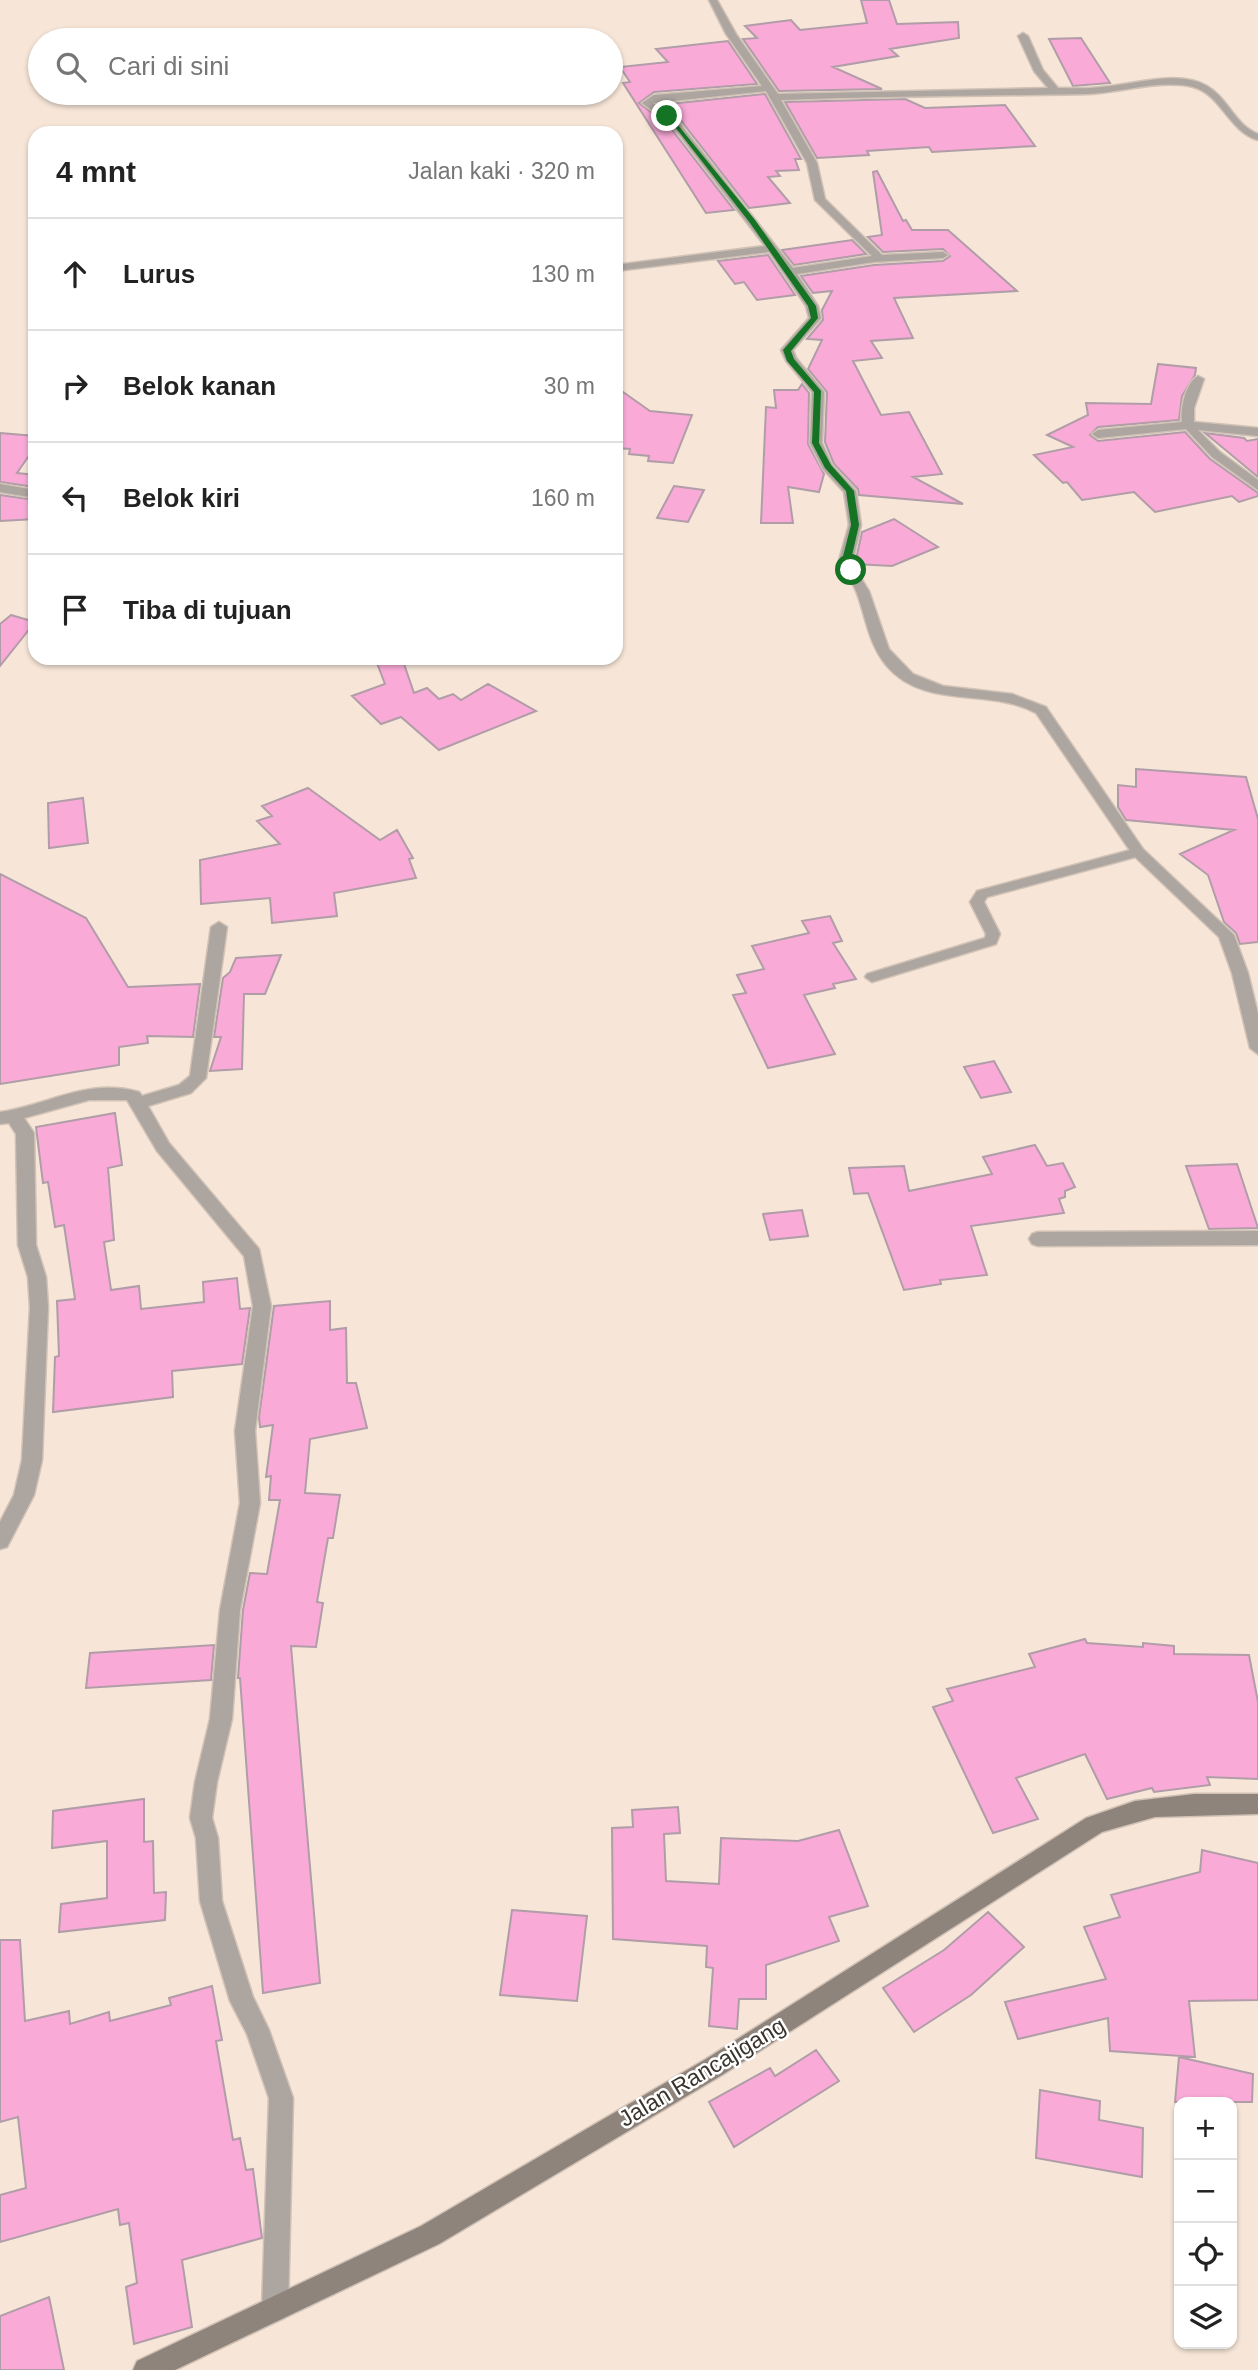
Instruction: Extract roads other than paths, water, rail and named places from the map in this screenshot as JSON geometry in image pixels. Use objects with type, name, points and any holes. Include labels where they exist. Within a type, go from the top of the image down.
[{"type":"main road","name":"Jalan Rancajigang","points":[[146,2370],[442,2228],[714,2067],[1094,1825],[1124,1812],[1155,1805],[1258,1804]]},
{"type":"street","points":[[713,0],[731,34],[773,92],[814,167],[816,193],[822,203],[866,240],[880,258]]},
{"type":"street","points":[[1023,36],[1039,71],[1054,90]]},
{"type":"street","points":[[1258,137],[1246,131],[1209,92],[1192,84],[1087,91],[773,92],[654,98],[647,103],[674,122],[772,248],[812,306],[815,318],[787,350],[790,359],[818,391],[816,443],[827,466],[850,491],[855,525],[845,564],[859,579],[872,633],[888,661],[926,688],[1032,704],[1055,730],[1138,852],[1226,935],[1240,973],[1258,1048]]},
{"type":"street","points":[[623,267],[772,248]]},
{"type":"street","points":[[790,272],[880,258],[943,255]]},
{"type":"street","points":[[1198,379],[1187,416],[1189,425],[1209,448],[1258,486]]},
{"type":"street","points":[[1098,434],[1189,425],[1258,432]]},
{"type":"street","points":[[0,488],[28,493]]},
{"type":"street","points":[[139,1103],[185,1089],[198,1078],[219,927]]},
{"type":"street","points":[[7,1117],[50,1103],[103,1093],[127,1094],[139,1103],[163,1147],[253,1254],[262,1306],[245,1431],[250,1503],[230,1610],[221,1719],[205,1782],[201,1818],[207,1838],[211,1901],[242,2001],[257,2030],[281,2098],[275,2309]]},
{"type":"street","points":[[0,1541],[24,1495],[32,1460],[39,1307],[37,1277],[27,1245],[25,1133],[7,1117]]},
{"type":"street","points":[[1038,1239],[1258,1238]]},
{"type":"lane","points":[[872,977],[991,941],[993,934],[977,902],[982,894],[1138,852]]}]
